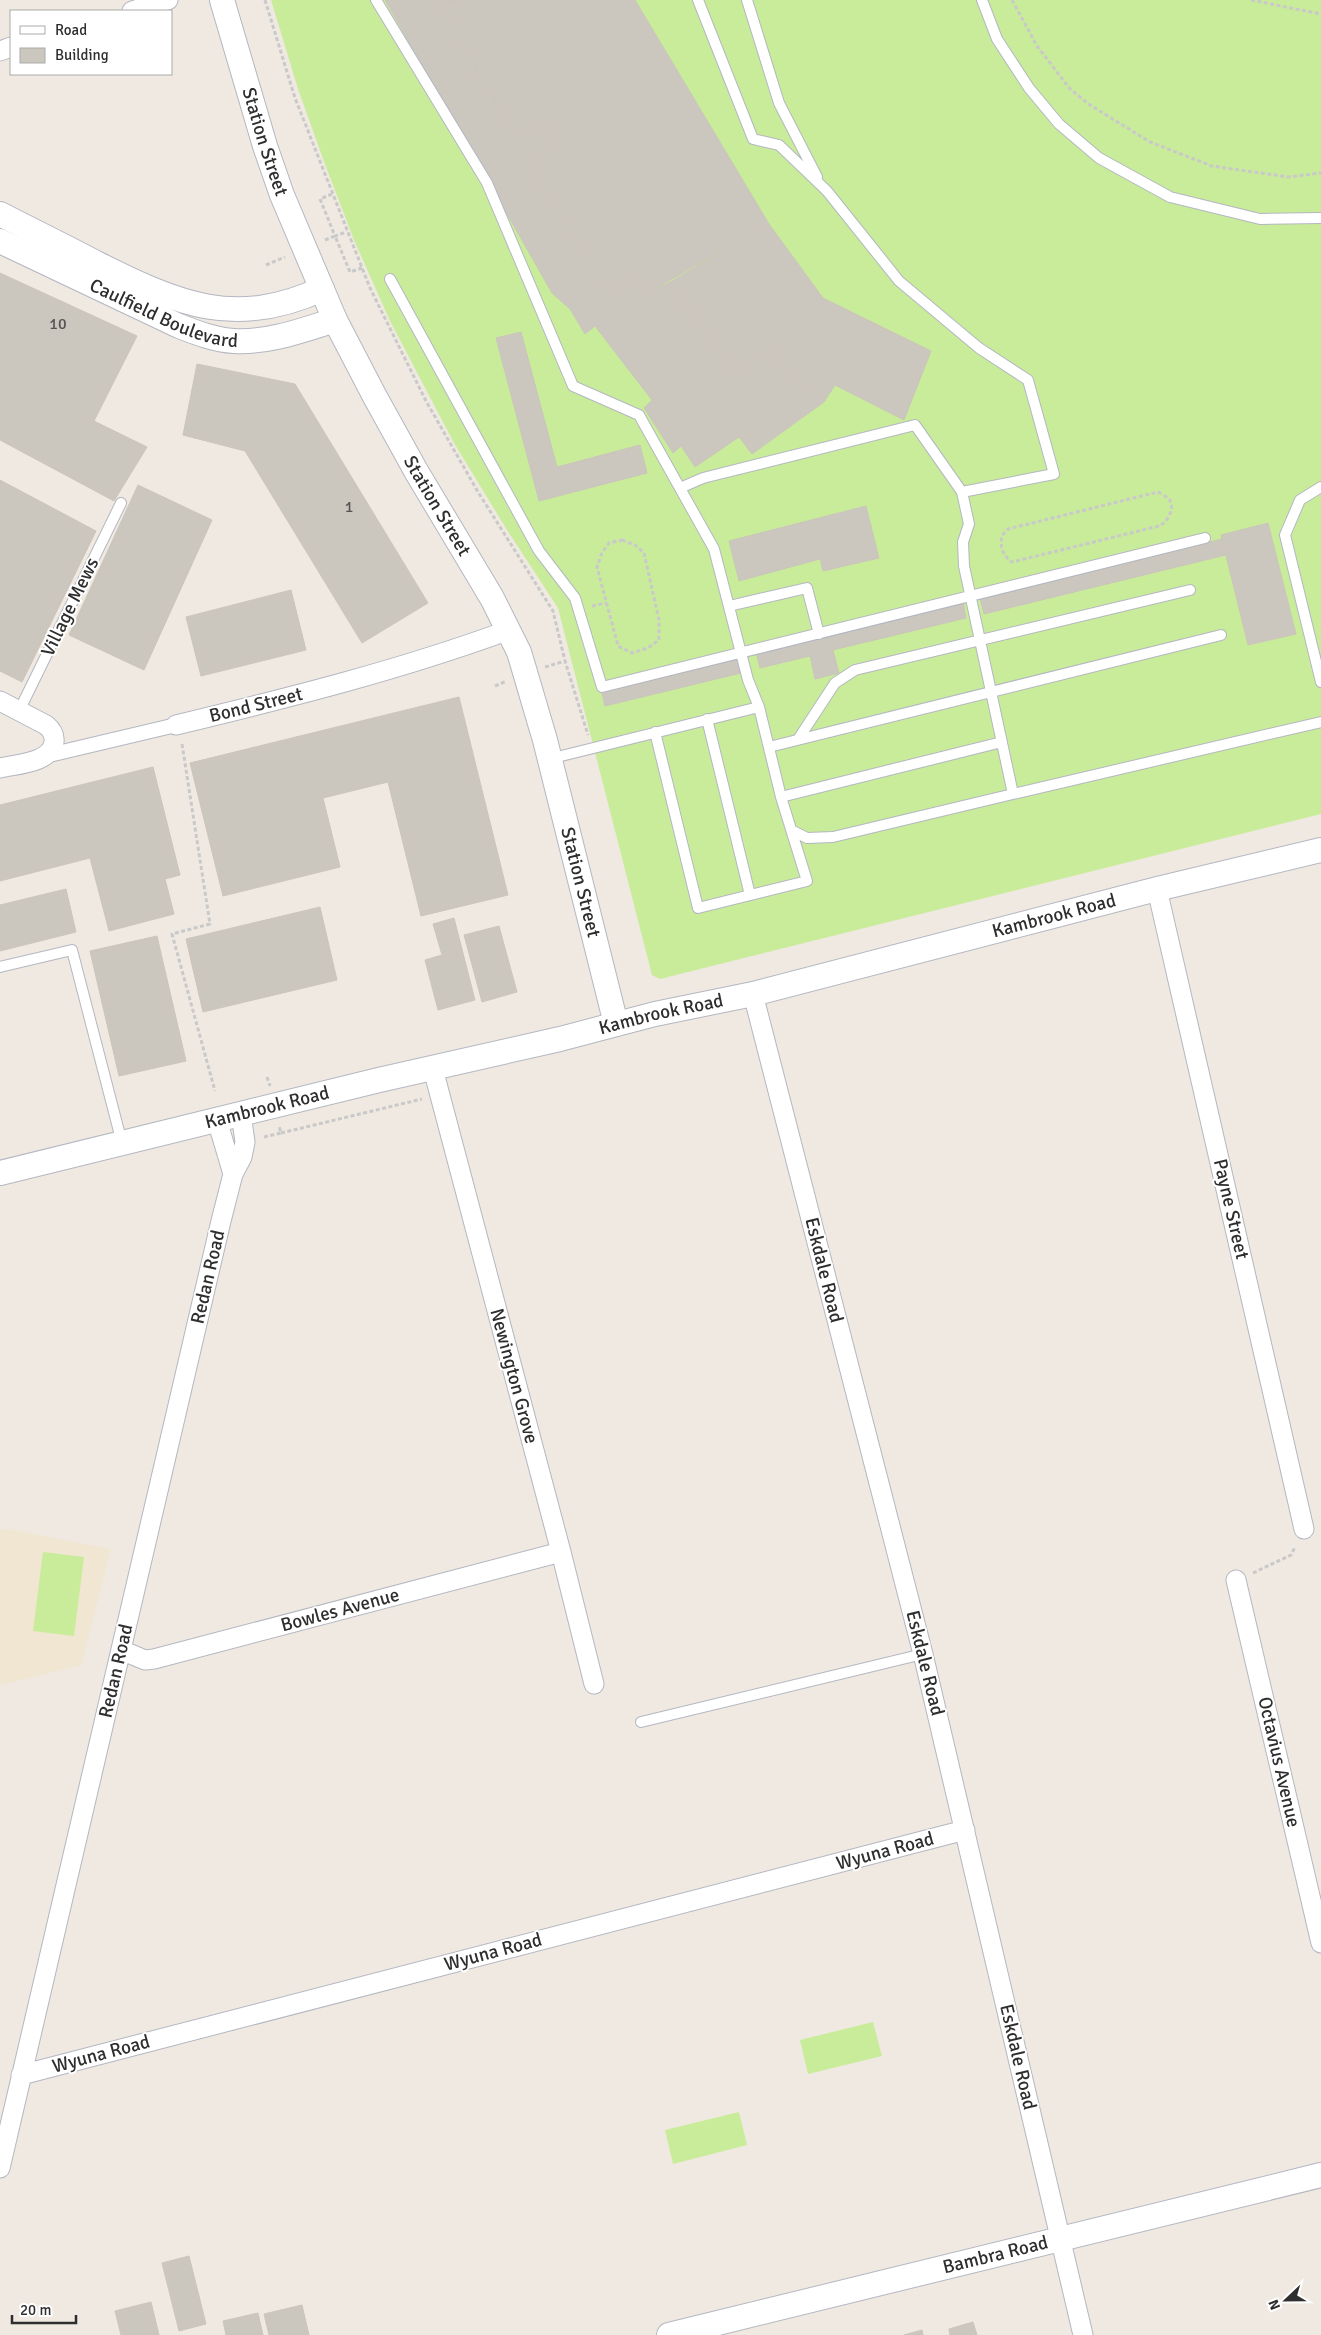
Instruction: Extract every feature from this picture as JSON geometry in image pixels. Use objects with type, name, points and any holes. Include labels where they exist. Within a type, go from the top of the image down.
[{"type":"street","points":[[135,10],[168,0]]},
{"type":"street","name":"Station Street","points":[[222,0],[265,146],[282,195],[335,320],[416,471],[509,630],[527,674],[616,1024]]},
{"type":"street","name":"Caulfield Boulevard","points":[[0,214],[162,294],[198,306],[223,309],[263,308],[304,296],[322,288]]},
{"type":"street","name":"Caulfield Boulevard","points":[[0,241],[179,326],[207,336],[246,341],[295,332],[335,320]]},
{"type":"street","name":"Bond Street","points":[[0,768],[354,680],[463,647],[509,630]]},
{"type":"street","points":[[0,701],[52,730],[55,738],[54,744],[45,756]]},
{"type":"street","name":"Kambrook Road","points":[[0,1173],[616,1024],[753,994],[1157,889],[1321,850]]},
{"type":"street","name":"Payne Street","points":[[1157,889],[1304,1529]]},
{"type":"street","name":"Eskdale Road","points":[[753,994],[923,1654],[1083,2335]]},
{"type":"street","name":"Newington Grove","points":[[432,1069],[561,1552],[594,1684]]},
{"type":"street","name":"Redan Road","points":[[0,2168],[233,1174],[242,1157],[245,1142],[241,1114]]},
{"type":"street","name":"Redan Road","points":[[217,1120],[233,1174]]},
{"type":"street","name":"Bowles Avenue","points":[[121,1650],[145,1660],[154,1659],[561,1552]]},
{"type":"street","name":"Octavius Avenue","points":[[1236,1580],[1321,1943]]},
{"type":"street","name":"Wyuna Road","points":[[21,2075],[965,1830]]},
{"type":"street","name":"Bambra Road","points":[[670,2335],[738,2327],[1061,2238],[1321,2175]]},
{"type":"lane","points":[[376,0],[487,183],[573,386],[639,415],[714,549],[781,797],[807,881],[698,908],[655,732]]},
{"type":"lane","points":[[698,0],[752,139],[779,145],[821,185],[899,281],[979,348],[1028,380],[1054,474],[962,492]]},
{"type":"lane","points":[[747,0],[779,103],[821,185]]},
{"type":"lane","points":[[982,0],[998,39],[1029,88],[1059,124],[1099,158],[1170,198],[1260,219],[1321,218]]},
{"type":"lane","points":[[390,279],[538,551],[575,598],[602,687],[742,654],[1205,538]]},
{"type":"lane","points":[[680,488],[703,478],[915,425],[962,492],[968,517],[963,550],[970,596],[1013,794]]},
{"type":"lane","points":[[1321,487],[1300,500],[1285,535],[1321,682]]},
{"type":"lane","name":"Village Mews","points":[[19,711],[121,503]]},
{"type":"lane","points":[[729,606],[807,588],[819,634]]},
{"type":"lane","points":[[799,738],[836,683],[855,670],[1190,590]]},
{"type":"lane","points":[[769,747],[799,738],[1221,635]]},
{"type":"lane","points":[[549,759],[758,707]]},
{"type":"lane","points":[[707,719],[750,895]]},
{"type":"lane","points":[[793,831],[807,838],[833,838],[1321,722]]},
{"type":"lane","points":[[781,797],[1002,742]]},
{"type":"lane","points":[[0,967],[72,950],[122,1143]]},
{"type":"lane","points":[[641,1722],[923,1654]]},
{"type":"path","points":[[1012,0],[1037,46],[1070,89],[1090,105],[1150,142],[1212,166],[1289,177],[1321,173]]},
{"type":"path","points":[[1251,0],[1321,14]]},
{"type":"path","points":[[332,194],[320,199],[335,236],[346,232]]},
{"type":"path","points":[[1158,492],[1169,499],[1171,504],[1170,514],[1165,524],[1012,562],[1005,557],[1001,548],[1002,538],[1008,529],[1158,492]]},
{"type":"path","points":[[622,540],[635,545],[644,553],[659,620],[659,640],[648,648],[632,653],[618,646],[606,603],[597,567],[602,553],[610,543],[622,540]]},
{"type":"path","points":[[495,686],[565,660],[592,748]]},
{"type":"path","points":[[176,725],[183,747],[210,924],[172,934],[215,1091]]},
{"type":"path","points":[[281,1133],[440,1095]]},
{"type":"path","points":[[1236,1580],[1292,1555],[1304,1529]]},
{"type":"shaded area","points":[[8,1529],[111,1549],[81,1665],[0,1685],[0,1530]]},
{"type":"green space","points":[[271,0],[1321,0],[1321,814],[660,979],[652,975],[558,608],[507,530],[454,443],[390,321],[354,240],[323,159],[298,89]]},
{"type":"green space","points":[[43,1552],[84,1557],[74,1636],[33,1631]]},
{"type":"green space","points":[[873,2022],[882,2056],[808,2074],[800,2040]]},
{"type":"green space","points":[[739,2112],[747,2145],[673,2164],[665,2130]]},
{"type":"building","points":[[385,0],[456,0],[441,6],[515,137],[547,122],[559,144],[529,164],[608,292],[636,275],[649,292],[670,282],[735,373],[770,347],[787,369],[824,402],[752,454],[739,437],[695,467],[681,446],[673,453],[644,408],[652,400],[595,326],[585,334],[570,309],[552,293]]},
{"type":"building","points":[[456,0],[635,0],[769,224],[649,292],[636,275],[608,292],[529,164],[559,144],[547,122],[515,137],[441,6]]},
{"type":"building","points":[[769,224],[823,298],[931,351],[904,420],[835,385],[824,402],[787,369],[770,347],[735,373],[670,282]]},
{"type":"building","points":[[0,273],[137,336],[94,421],[147,447],[114,501],[0,440]]},
{"type":"building","points":[[521,332],[557,467],[640,445],[647,473],[539,501],[496,338]]},
{"type":"building","points":[[197,364],[295,384],[428,603],[362,643],[245,451],[183,435]]},
{"type":"building","points":[[0,480],[96,531],[22,682],[0,671]]},
{"type":"building","points":[[138,485],[212,520],[144,670],[69,635]]},
{"type":"building","points":[[866,506],[879,558],[823,571],[820,559],[739,581],[729,541]]},
{"type":"building","points":[[1268,523],[1296,634],[1248,645],[1221,535]]},
{"type":"building","points":[[1222,539],[1226,555],[984,614],[980,598]]},
{"type":"building","points":[[291,590],[306,650],[201,676],[186,617]]},
{"type":"building","points":[[963,602],[966,618],[833,650],[839,673],[815,679],[810,656],[760,668],[756,652]]},
{"type":"building","points":[[738,657],[741,673],[605,706],[601,690]]},
{"type":"building","points":[[459,697],[508,895],[421,916],[388,782],[323,798],[340,867],[223,896],[190,763]]},
{"type":"building","points":[[153,767],[180,875],[165,879],[174,914],[109,931],[90,858],[0,881],[0,805]]},
{"type":"building","points":[[66,889],[76,932],[0,951],[0,905]]},
{"type":"building","points":[[320,907],[337,980],[203,1012],[186,939]]},
{"type":"building","points":[[454,918],[475,1000],[438,1010],[425,960],[442,955],[433,924]]},
{"type":"building","points":[[499,926],[517,992],[482,1002],[464,935]]},
{"type":"building","points":[[157,936],[186,1061],[119,1076],[90,951]]},
{"type":"building","points":[[189,2256],[206,2324],[179,2331],[162,2263]]},
{"type":"building","points":[[151,2302],[159,2335],[121,2335],[115,2311]]},
{"type":"building","points":[[302,2305],[309,2335],[269,2335],[264,2314]]},
{"type":"building","points":[[258,2313],[263,2335],[226,2335],[223,2321]]},
{"type":"building","points":[[973,2322],[977,2335],[950,2335],[949,2329]]},
{"type":"building","points":[[922,2330],[923,2335],[904,2335]]}]
